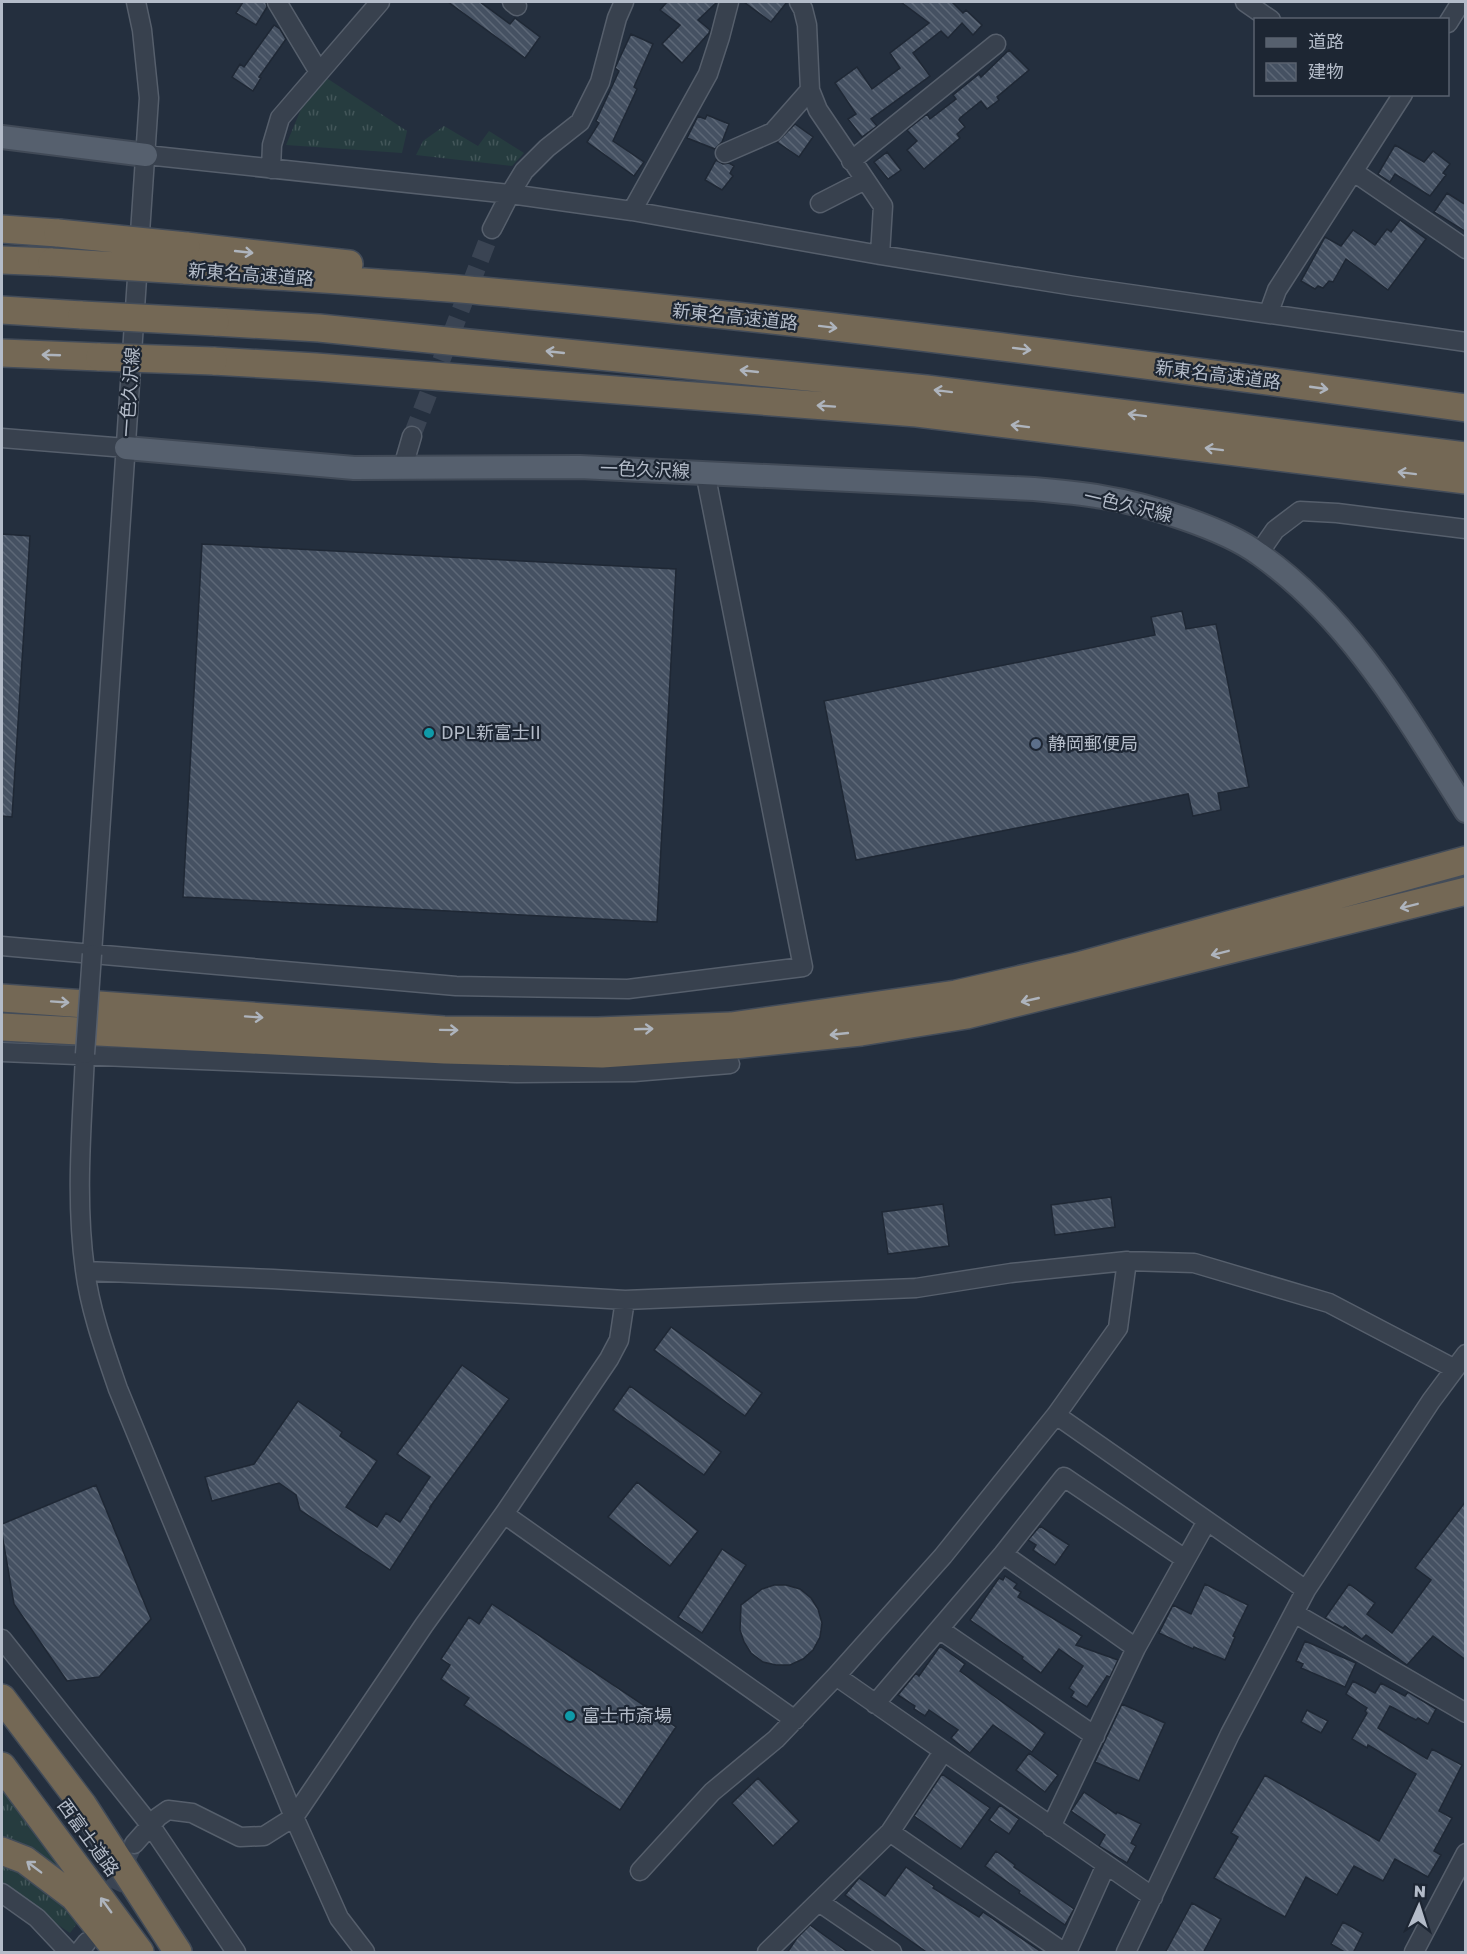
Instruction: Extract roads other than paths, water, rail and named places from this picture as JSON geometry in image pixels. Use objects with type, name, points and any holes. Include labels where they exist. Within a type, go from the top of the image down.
[{"type":"highway","points":[[2,229],[58,232],[185,258]]},
{"type":"highway","name":"新東名高速道路","points":[[2,260],[52,262],[185,258],[480,291],[699,312],[1019,349],[1466,408]]},
{"type":"highway","points":[[2,310],[319,328],[926,389],[1466,456]]},
{"type":"highway","points":[[2,353],[213,361],[352,370],[917,413],[1466,480]]},
{"type":"highway","points":[[2,998],[444,1030],[598,1031],[731,1026],[956,994],[1078,966],[1466,860]]},
{"type":"highway","points":[[2,1027],[445,1050],[602,1054],[734,1046],[861,1032],[967,1015],[1466,891]]},
{"type":"highway","points":[[2,1698],[83,1805],[178,1953]]},
{"type":"highway","name":"西富士道路","points":[[2,1726],[81,1826],[169,1953]]},
{"type":"highway","name":"西富士道路","points":[[2,1766],[140,1953]]},
{"type":"highway","points":[[2,1851],[25,1860],[74,1897],[119,1953]]},
{"type":"main road","points":[[2,137],[146,155]]},
{"type":"main road","name":"一色久沢線","points":[[126,448],[354,468],[580,467],[1034,489],[1103,497],[1157,511],[1214,530],[1258,553],[1321,605],[1368,660],[1466,811]]},
{"type":"street","name":"一色久沢線","points":[[126,448],[149,98],[142,30],[136,2]]},
{"type":"street","points":[[278,2],[319,72]]},
{"type":"street","points":[[271,170],[272,145],[280,118],[380,2]]},
{"type":"street","points":[[492,229],[524,171],[547,148],[580,122],[600,82],[617,18],[624,2]]},
{"type":"street","points":[[632,211],[708,74],[729,2]]},
{"type":"street","points":[[1245,2],[1268,18]]},
{"type":"street","points":[[1449,21],[1461,2]]},
{"type":"street","points":[[803,4],[807,25],[810,90],[819,110],[851,161],[883,206],[880,255]]},
{"type":"street","points":[[851,161],[996,44]]},
{"type":"street","points":[[725,153],[773,132],[810,90]]},
{"type":"street","points":[[1269,312],[1277,290],[1399,100]]},
{"type":"street","points":[[146,155],[510,194],[632,211],[880,255],[1074,286],[1269,312],[1466,342]]},
{"type":"street","points":[[1354,172],[1466,249]]},
{"type":"street","points":[[820,203],[865,180]]},
{"type":"street","points":[[403,466],[412,436]]},
{"type":"street","points":[[2,438],[126,448],[85,1054],[79,1196],[85,1271],[100,1336],[118,1389],[294,1817],[339,1918],[365,1953]]},
{"type":"street","points":[[2,946],[456,986],[628,989],[803,967],[705,472]]},
{"type":"street","points":[[1258,553],[1275,530],[1300,511],[1337,513],[1466,529]]},
{"type":"street","points":[[2,1052],[517,1073],[634,1072],[730,1064]]},
{"type":"street","points":[[85,1271],[273,1279],[625,1300],[916,1288],[1011,1273],[1127,1262],[1194,1263],[1329,1303],[1455,1369]]},
{"type":"street","points":[[640,1871],[712,1792],[776,1739],[836,1676],[943,1556],[1056,1415],[1118,1328],[1127,1262]]},
{"type":"street","points":[[134,1844],[158,1817],[168,1810],[192,1813],[240,1837],[264,1836],[294,1817],[424,1624],[504,1514],[609,1359],[619,1340],[625,1300]]},
{"type":"street","points":[[1126,1953],[1230,1734],[1306,1590],[1431,1401],[1466,1354]]},
{"type":"street","points":[[1056,1415],[1306,1590]]},
{"type":"street","points":[[875,1704],[1003,1554],[1064,1477],[1185,1559]]},
{"type":"street","points":[[504,1514],[795,1720]]},
{"type":"street","points":[[1051,1827],[1136,1648],[1207,1521]]},
{"type":"street","points":[[1003,1554],[1136,1648]]},
{"type":"street","points":[[1294,1613],[1466,1713]]},
{"type":"street","points":[[939,1629],[1095,1736]]},
{"type":"street","points":[[2,1639],[151,1826],[236,1953]]},
{"type":"street","points":[[836,1676],[1153,1897]]},
{"type":"street","points":[[767,1953],[891,1832],[943,1752]]},
{"type":"street","points":[[891,1832],[1065,1953],[1106,1865]]},
{"type":"street","points":[[1414,1953],[1466,1853]]},
{"type":"street","points":[[2,1893],[37,1918],[69,1953]]},
{"type":"street","points":[[819,1902],[892,1953]]},
{"type":"tunnel","points":[[412,436],[492,229]]},
{"type":"tunnel","points":[[101,1913],[134,1844]]},
{"type":"place","name":"DPL新富士II","points":[[429,733]]},
{"type":"place","name":"静岡郵便局","points":[[1036,744]]},
{"type":"place","name":"富士市斎場","points":[[570,1716]]}]
